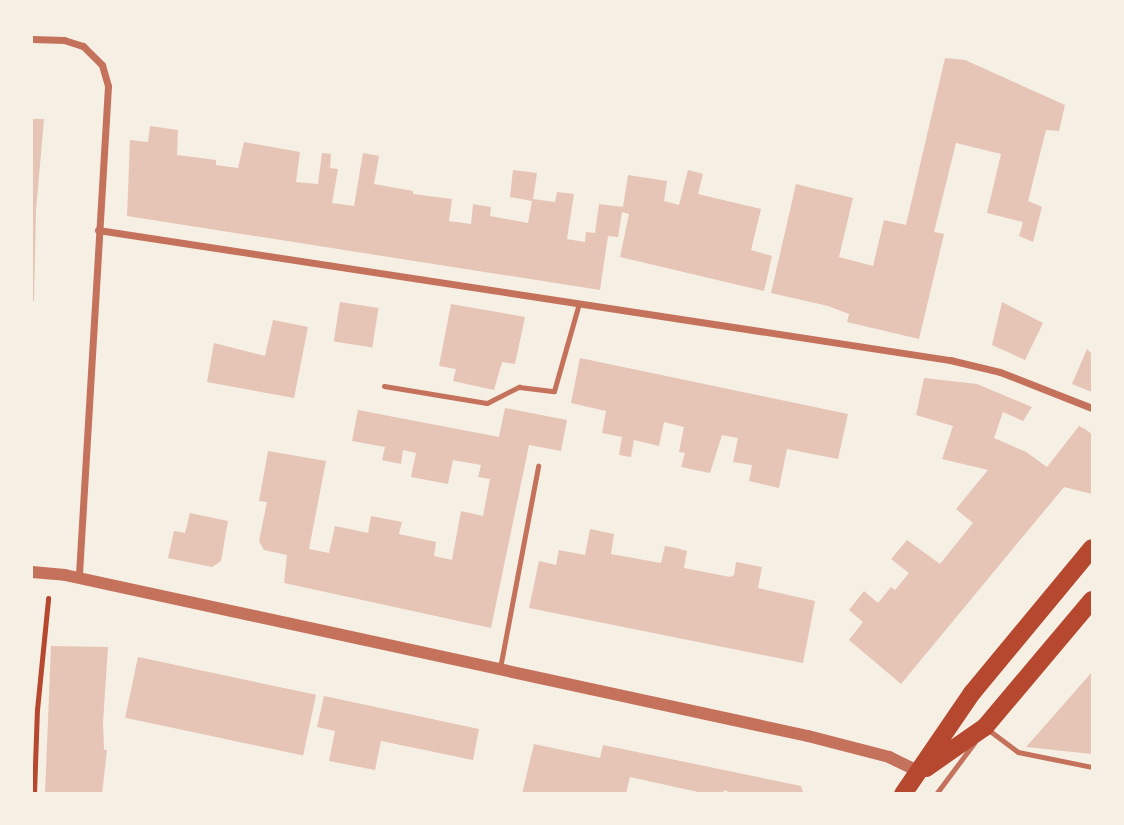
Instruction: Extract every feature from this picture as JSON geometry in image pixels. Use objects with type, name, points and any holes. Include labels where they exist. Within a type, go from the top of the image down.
[{"type":"main road","points":[[902,793],[920,772],[972,692],[1093,548]]},
{"type":"main road","points":[[920,772],[985,727],[1093,600]]},
{"type":"street","points":[[32,39],[74,42],[97,58],[105,72],[108,86],[79,578]]},
{"type":"street","points":[[99,230],[960,362],[1000,372],[1093,408]]},
{"type":"street","points":[[32,572],[79,578],[859,748],[903,762],[920,772]]},
{"type":"lane","points":[[384,386],[487,404],[519,387],[554,391],[579,303]]},
{"type":"lane","points":[[500,668],[538,466]]},
{"type":"lane","points":[[936,793],[985,727],[1018,752],[1093,767]]},
{"type":"path","points":[[34,793],[37,709],[50,573]]},
{"type":"building","points":[[945,58],[965,60],[1065,105],[1059,131],[1046,130],[1028,201],[1042,207],[1033,242],[1019,236],[1023,222],[987,213],[1001,154],[956,143],[934,232],[944,234],[919,339],[847,322],[849,314],[828,306],[771,293],[796,184],[853,198],[839,257],[873,266],[884,220],[906,225]]},
{"type":"building","points":[[32,119],[44,119],[36,210],[34,301],[32,301]]},
{"type":"building","points":[[150,126],[178,130],[177,155],[216,160],[216,165],[238,168],[244,142],[300,152],[296,182],[318,184],[322,153],[331,154],[330,168],[338,169],[332,203],[354,206],[363,153],[379,156],[374,184],[413,191],[413,194],[452,199],[449,221],[471,224],[473,204],[491,207],[490,216],[528,223],[532,201],[510,197],[513,170],[537,173],[533,199],[555,202],[557,192],[574,194],[567,239],[585,242],[586,232],[595,233],[599,204],[623,207],[628,175],[667,181],[664,201],[679,205],[688,170],[703,174],[698,194],[761,209],[751,250],[772,256],[764,291],[620,257],[629,214],[622,212],[618,237],[608,236],[600,290],[127,216],[130,140],[148,142]]},
{"type":"building","points":[[340,302],[379,308],[372,348],[334,342]]},
{"type":"building","points":[[1002,302],[1043,323],[1025,360],[992,345]]},
{"type":"building","points":[[451,304],[525,317],[515,364],[502,362],[494,390],[453,381],[456,369],[439,366]]},
{"type":"building","points":[[273,320],[308,327],[294,398],[207,382],[214,343],[265,356]]},
{"type":"building","points":[[1087,349],[1092,354],[1092,392],[1072,384]]},
{"type":"building","points":[[580,358],[848,414],[838,459],[787,449],[779,488],[749,481],[752,465],[733,462],[738,438],[722,435],[710,473],[681,467],[685,453],[679,452],[684,427],[664,422],[659,446],[634,440],[631,457],[619,455],[622,437],[602,433],[606,411],[571,403]]},
{"type":"building","points":[[924,378],[977,384],[1032,407],[1023,421],[1003,412],[994,438],[1026,452],[1047,467],[1079,426],[1085,429],[1092,434],[1092,494],[1064,487],[901,684],[849,640],[863,622],[849,610],[864,591],[878,603],[891,587],[895,590],[909,573],[891,559],[907,540],[940,564],[973,523],[956,509],[988,470],[942,459],[953,426],[916,415]]},
{"type":"building","points":[[505,408],[567,420],[561,451],[529,445],[491,628],[284,583],[287,555],[264,550],[259,541],[267,502],[259,501],[268,451],[326,461],[309,549],[329,553],[335,526],[368,533],[371,516],[402,522],[399,534],[436,542],[434,556],[452,560],[461,511],[483,516],[490,479],[478,477],[481,465],[453,460],[448,484],[411,477],[416,453],[403,450],[401,464],[382,460],[385,447],[352,441],[358,410],[499,437]]},
{"type":"building","points":[[190,513],[228,521],[221,561],[212,567],[168,558],[174,531],[185,533]]},
{"type":"building","points":[[590,529],[614,534],[611,554],[661,563],[665,546],[676,548],[687,551],[684,568],[730,577],[734,575],[736,562],[762,567],[758,588],[815,601],[803,663],[529,608],[539,561],[556,565],[559,550],[585,555]]},
{"type":"building","points":[[51,646],[108,647],[103,723],[104,750],[107,750],[102,794],[45,794]]},
{"type":"building","points":[[138,657],[316,695],[303,755],[125,718]]},
{"type":"building","points":[[1092,672],[1092,754],[1026,747],[1049,721]]},
{"type":"building","points":[[324,696],[479,729],[473,760],[381,741],[375,770],[329,761],[335,731],[317,727]]},
{"type":"building","points":[[534,744],[600,758],[603,745],[801,786],[804,794],[732,794],[725,790],[721,794],[707,794],[630,777],[626,794],[522,794]]}]
